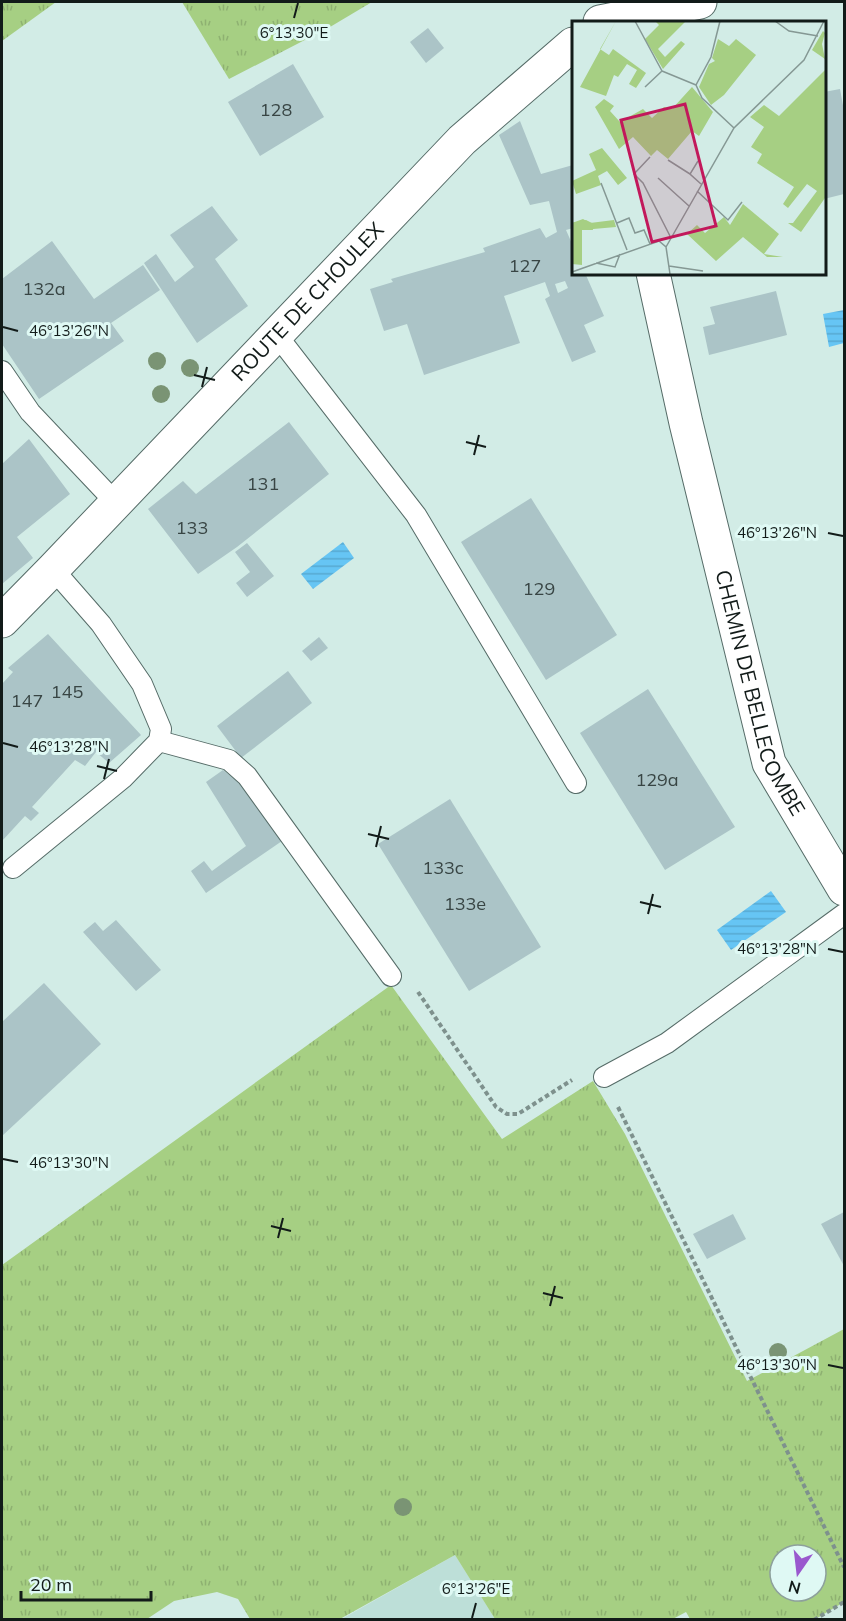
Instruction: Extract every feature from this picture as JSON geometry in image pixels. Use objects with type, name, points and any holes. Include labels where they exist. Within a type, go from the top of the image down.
[{"type":"street","points":[[600,21],[611,2]]},
{"type":"street","points":[[604,21],[700,2]]},
{"type":"street","name":"ROUTE DE CHOULEX","points":[[2,621],[462,140],[572,45]]},
{"type":"street","name":"CHEMIN DE BELLECOMBE","points":[[653,274],[686,423],[769,764],[844,889]]},
{"type":"lane","points":[[276,334],[416,515],[576,783]]},
{"type":"lane","points":[[2,371],[30,412],[116,503]]},
{"type":"lane","points":[[13,868],[123,778],[159,741],[161,729],[142,684],[101,624],[53,569]]},
{"type":"lane","points":[[159,741],[228,760],[247,776],[391,976]]},
{"type":"lane","points":[[604,1077],[667,1043],[844,914]]},
{"type":"path","points":[[391,976],[402,968],[496,1107],[507,1114],[518,1114],[596,1065],[604,1077],[844,1567]]},
{"type":"path","points":[[814,1620],[844,1602]]},
{"type":"shaded area","points":[[455,1555],[495,1619],[340,1620]]},
{"type":"green space","points":[[2,2],[56,2],[2,41]]},
{"type":"green space","points":[[182,2],[372,2],[330,27],[229,79]]},
{"type":"green space","points":[[391,985],[502,1139],[593,1081],[625,1134],[747,1381],[844,1329],[844,1602],[814,1620],[690,1619],[686,1612],[671,1620],[495,1619],[455,1555],[340,1619],[250,1619],[238,1599],[217,1592],[174,1601],[147,1619],[2,1619],[2,1265]]},
{"type":"water","points":[[844,310],[844,343],[829,347],[823,314]]},
{"type":"water","points":[[343,542],[354,558],[313,589],[301,574]]},
{"type":"water","points":[[771,891],[786,912],[731,950],[717,930]]},
{"type":"building","points":[[428,28],[444,48],[426,63],[410,42]]},
{"type":"building","points":[[293,64],[324,117],[260,156],[228,102]]},
{"type":"building","points":[[840,89],[844,111],[844,194],[825,199],[825,92]]},
{"type":"building","points":[[520,121],[541,174],[572,165],[572,228],[566,230],[572,244],[572,274],[585,274],[604,316],[584,325],[596,352],[572,362],[545,299],[550,296],[545,282],[504,296],[520,343],[424,375],[407,324],[384,331],[370,289],[393,282],[391,279],[485,252],[483,248],[540,228],[546,238],[557,232],[549,201],[530,205],[499,135]],"holes":[[[565,281],[568,288],[558,293],[555,284]]]},
{"type":"building","points":[[212,206],[238,240],[215,259],[248,306],[197,343],[144,263],[156,254],[175,282],[194,267],[170,235]]},
{"type":"building","points":[[52,241],[94,299],[143,265],[160,290],[111,323],[124,341],[39,399],[2,344],[2,279]]},
{"type":"building","points":[[776,291],[787,335],[709,355],[703,327],[715,324],[710,307]]},
{"type":"building","points":[[289,422],[329,474],[237,547],[198,574],[148,509],[183,481],[196,494]]},
{"type":"building","points":[[29,439],[70,494],[17,537],[33,558],[2,584],[2,464]]},
{"type":"building","points":[[531,498],[617,635],[546,680],[461,542]]},
{"type":"building","points":[[247,543],[274,576],[247,597],[236,583],[250,572],[235,552]]},
{"type":"building","points":[[48,634],[141,735],[109,763],[96,752],[85,766],[75,760],[32,807],[39,813],[31,821],[25,816],[2,841],[2,684],[13,672],[8,668]]},
{"type":"building","points":[[319,637],[328,648],[311,661],[302,651]]},
{"type":"building","points":[[288,671],[312,703],[241,758],[217,726]]},
{"type":"building","points":[[648,689],[735,827],[665,870],[580,733]]},
{"type":"building","points":[[223,770],[237,781],[282,841],[206,893],[191,871],[204,861],[212,871],[246,846],[206,782]]},
{"type":"building","points":[[450,799],[541,947],[469,991],[378,844]]},
{"type":"building","points":[[116,920],[161,970],[136,991],[83,932],[95,922],[103,931]]},
{"type":"building","points":[[44,983],[101,1044],[2,1136],[2,1022]]},
{"type":"building","points":[[844,1212],[844,1266],[821,1224]]},
{"type":"building","points":[[733,1214],[746,1239],[707,1259],[693,1234]]}]
